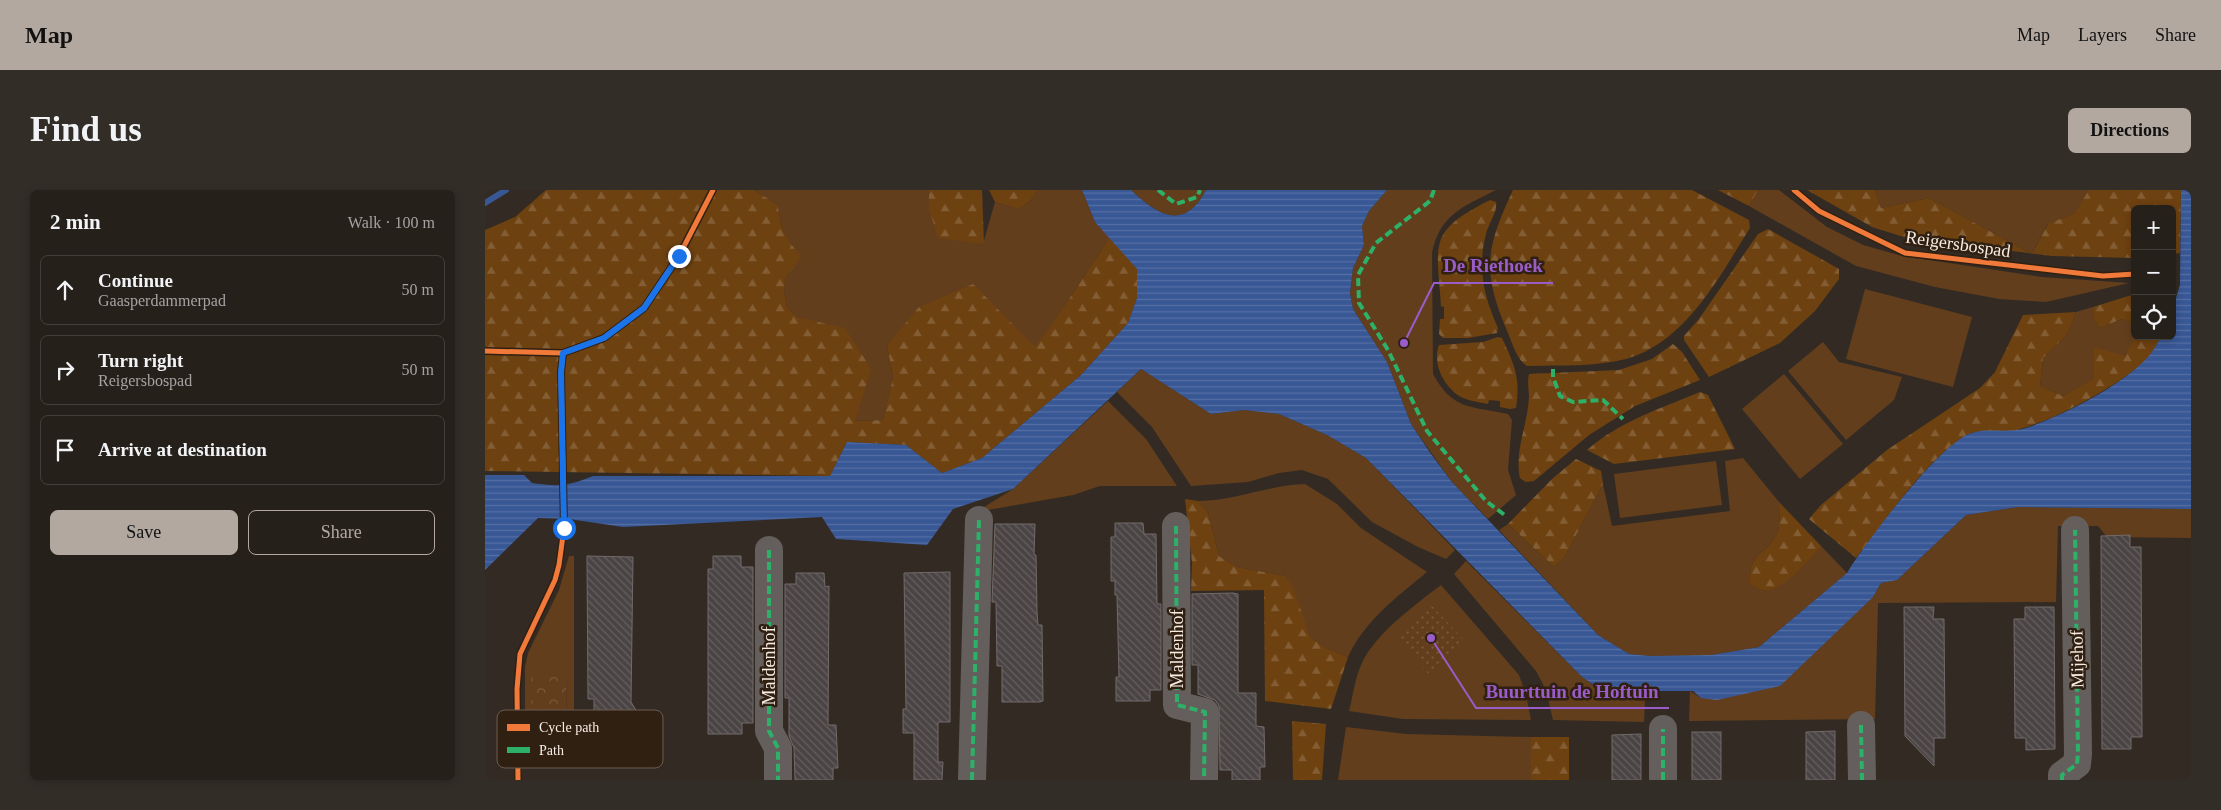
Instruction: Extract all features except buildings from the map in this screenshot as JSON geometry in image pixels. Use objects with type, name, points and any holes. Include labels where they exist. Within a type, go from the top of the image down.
[{"type":"street","points":[[972,780],[979,520]]},
{"type":"street","name":"Maldenhof","points":[[1176,526],[1177,704],[1205,712],[1204,780]]},
{"type":"street","name":"Mijehof","points":[[2062,780],[2062,775],[2077,764],[2078,754],[2075,530]]},
{"type":"street","name":"Maldenhof","points":[[769,550],[769,731],[778,748],[778,780]]},
{"type":"street","points":[[1861,725],[1861,780]]},
{"type":"street","points":[[1663,729],[1663,780]]},
{"type":"green space","points":[[546,190],[754,190],[778,205],[784,233],[802,256],[786,277],[784,291],[787,307],[797,317],[845,328],[871,369],[855,421],[883,420],[893,377],[887,346],[918,308],[973,284],[1035,347],[1110,237],[1137,269],[1137,298],[1128,323],[1081,375],[982,458],[942,473],[906,445],[847,442],[830,476],[485,471],[485,230],[515,217]]},
{"type":"green space","points":[[754,190],[929,190],[929,209],[983,244],[995,202],[1019,209],[1030,201],[1038,190],[1082,190],[1095,222],[1110,237],[1035,348],[973,285],[887,346],[893,377],[883,420],[855,421],[813,322],[797,317],[787,307],[784,291],[786,277],[801,256],[784,233],[778,205]]},
{"type":"green space","points":[[929,190],[982,190],[984,244],[938,238],[929,209]]},
{"type":"green space","points":[[989,190],[1038,190],[1030,201],[1019,209],[995,202]]},
{"type":"green space","points":[[1131,190],[1206,190],[1198,203],[1189,211],[1180,215],[1171,215],[1151,207]]},
{"type":"green space","points":[[1387,190],[1496,190],[1463,207],[1447,220],[1436,240],[1432,253],[1433,374],[1440,386],[1456,401],[1474,408],[1508,414],[1512,420],[1508,470],[1516,495],[1488,519],[1451,481],[1411,424],[1387,362],[1353,309],[1350,293],[1353,268],[1364,245],[1362,226],[1369,211]]},
{"type":"green space","points":[[1513,190],[1692,190],[1749,220],[1750,228],[1699,306],[1666,338],[1647,350],[1614,362],[1527,366],[1518,356],[1514,347],[1500,312],[1491,277],[1490,261],[1492,246]]},
{"type":"green space","points":[[1718,190],[1758,190],[1749,206]]},
{"type":"green space","points":[[1758,190],[1779,190],[1827,227],[1863,245],[1902,256],[2042,277],[2129,283],[2046,302],[1999,299],[1935,287],[1856,266],[1749,206]]},
{"type":"green space","points":[[1807,190],[1875,190],[1881,208],[1929,198],[2031,253],[1904,237],[1872,227]]},
{"type":"green space","points":[[1875,190],[2091,190],[2075,213],[2047,225],[2032,254],[1929,198],[1881,208]]},
{"type":"green space","points":[[2089,190],[2181,190],[2180,253],[2176,254],[2176,205],[2131,205],[2131,258],[2052,256],[2032,253],[2048,224],[2075,213]]},
{"type":"green space","points":[[1490,200],[1496,202],[1496,206],[1483,247],[1482,271],[1489,305],[1498,328],[1497,333],[1468,338],[1443,338],[1439,334],[1440,319],[1444,319],[1438,267],[1440,241],[1455,221]]},
{"type":"green space","points":[[1768,229],[1839,269],[1839,279],[1815,311],[1780,343],[1709,377],[1684,340],[1684,336],[1699,319],[1758,234]]},
{"type":"green space","points":[[1865,289],[1972,317],[1953,387],[1846,359]]},
{"type":"green space","points":[[2131,295],[2131,322],[2122,319],[2100,328],[2094,319],[2093,307]]},
{"type":"green space","points":[[2093,307],[2094,319],[2100,328],[2122,319],[2131,322],[2131,340],[2134,340],[2115,366],[2094,380],[2063,396],[2040,386],[2043,358],[2067,335],[2076,312]]},
{"type":"green space","points":[[2076,312],[2067,335],[2043,358],[2040,386],[2063,396],[2094,379],[2094,347],[2125,356],[2134,340],[2159,340],[2148,358],[2137,368],[2107,389],[2071,409],[2037,424],[2014,431],[1981,431],[1972,433],[1952,445],[1937,458],[1907,491],[1856,558],[1809,519],[1821,505],[1887,450],[1980,388],[1995,372],[2023,315]]},
{"type":"green space","points":[[1498,337],[1502,338],[1515,372],[1518,388],[1516,408],[1500,407],[1500,401],[1489,400],[1488,404],[1461,397],[1449,387],[1438,367],[1437,352],[1439,345],[1483,342]]},
{"type":"green space","points":[[1823,342],[1839,362],[1902,377],[1894,400],[1846,440],[1788,371]]},
{"type":"green space","points":[[1673,344],[1682,352],[1700,380],[1635,406],[1589,435],[1534,481],[1526,482],[1520,478],[1519,458],[1528,407],[1529,374],[1619,370],[1652,359]]},
{"type":"green space","points":[[1141,369],[1211,414],[1244,410],[1279,414],[1327,435],[1366,458],[1455,550],[1446,559],[1418,547],[1372,522],[1328,479],[1302,470],[1279,473],[1248,482],[1191,486],[1152,427],[1117,392]]},
{"type":"green space","points":[[1784,374],[1843,444],[1800,479],[1742,409]]},
{"type":"green space","points":[[1700,392],[1708,395],[1735,449],[1614,464],[1587,450],[1613,431],[1656,410]]},
{"type":"green space","points":[[1108,401],[1146,439],[1177,486],[1100,486],[1073,495],[976,512],[1013,489]]},
{"type":"green space","points":[[1743,458],[1779,502],[1778,530],[1773,540],[1752,564],[1750,583],[1783,582],[1822,547],[1847,573],[1759,647],[1711,655],[1650,656],[1629,654],[1598,635],[1499,530],[1508,524],[1554,567],[1564,558],[1603,484],[1612,526],[1730,511],[1725,461]]},
{"type":"green space","points":[[1576,459],[1601,471],[1603,484],[1564,558],[1554,567],[1508,524],[1552,479]]},
{"type":"green space","points":[[1716,461],[1722,505],[1620,518],[1614,474]]},
{"type":"green space","points":[[1305,484],[1337,504],[1361,528],[1427,572],[1393,600],[1373,620],[1363,632],[1348,657],[1326,648],[1310,637],[1286,576],[1237,567],[1219,556],[1208,513],[1198,501]]},
{"type":"green space","points":[[1185,499],[1198,501],[1208,513],[1219,556],[1237,567],[1286,576],[1294,590],[1310,637],[1326,648],[1348,657],[1331,709],[1265,701],[1264,590],[1191,591],[1192,563]]},
{"type":"green space","points":[[1779,502],[1822,547],[1780,586],[1764,590],[1750,583],[1750,572],[1755,559],[1768,546],[1777,533]]},
{"type":"green space","points":[[2018,507],[2191,509],[2191,538],[2107,537],[2098,526],[2058,526],[2056,602],[1878,603],[1875,719],[1689,721],[1690,691],[1701,698],[1873,597],[1881,583],[1897,580],[1966,515]]},
{"type":"green space","points":[[569,556],[574,556],[574,710],[567,710],[566,677],[531,677],[531,710],[525,710],[525,667],[528,653],[559,590]]},
{"type":"green space","points":[[1466,561],[1581,676],[1602,692],[1645,700],[1644,722],[1553,720],[1546,690],[1536,671],[1454,574]]},
{"type":"green space","points":[[1441,585],[1519,675],[1526,695],[1531,720],[1403,719],[1349,711],[1362,663],[1376,641],[1397,620]]},
{"type":"green space","points":[[1432,606],[1466,642],[1430,676],[1398,634]]},
{"type":"green space","points":[[531,677],[566,677],[567,710],[531,710]]},
{"type":"green space","points":[[1292,721],[1326,724],[1322,780],[1293,780]]},
{"type":"green space","points":[[1346,727],[1406,734],[1531,737],[1531,780],[1338,780]]},
{"type":"green space","points":[[1531,737],[1569,737],[1569,780],[1531,780]]},
{"type":"water","points":[[1082,190],[1131,190],[1151,207],[1171,215],[1180,215],[1189,211],[1198,203],[1206,190],[1387,190],[1369,211],[1362,226],[1364,245],[1353,268],[1350,293],[1353,309],[1387,362],[1411,424],[1431,454],[1451,481],[1598,635],[1629,654],[1650,656],[1711,655],[1759,647],[1847,573],[1869,540],[1903,497],[1939,457],[1956,442],[1976,432],[2019,430],[2056,416],[2090,399],[2136,369],[2149,356],[2159,340],[2176,340],[2176,298],[2180,285],[2181,190],[2191,190],[2191,509],[2018,507],[1966,515],[1897,580],[1881,583],[1873,597],[1780,686],[1717,700],[1701,698],[1693,691],[1649,691],[1645,700],[1611,693],[1597,687],[1581,676],[1366,458],[1327,435],[1279,414],[1244,410],[1211,414],[1141,369],[1013,489],[953,509],[927,545],[836,539],[822,517],[623,527],[569,519],[538,518],[485,570],[485,475],[524,475],[532,483],[549,485],[570,484],[593,476],[830,476],[847,442],[906,445],[942,473],[982,458],[1081,375],[1128,323],[1137,298],[1137,269],[1095,222]]},
{"type":"waterway","points":[[485,203],[506,190]]},
{"type":"marked path","points":[[1158,190],[1176,204],[1197,197],[1200,190]]},
{"type":"marked path","points":[[1434,190],[1430,201],[1376,243],[1358,275],[1359,303],[1388,350],[1427,431],[1486,501],[1506,516]]},
{"type":"marked path","points":[[1553,369],[1553,377],[1560,396],[1573,402],[1603,400],[1623,419]]},
{"type":"marked path","points":[[972,780],[979,520]]},
{"type":"marked path","points":[[1176,526],[1177,705],[1205,712],[1204,780]]},
{"type":"marked path","points":[[2062,780],[2062,775],[2077,764],[2078,754],[2075,530]]},
{"type":"marked path","points":[[769,550],[769,731],[778,748],[778,780]]},
{"type":"marked path","points":[[1861,725],[1862,780]]},
{"type":"marked path","points":[[1663,729],[1663,780]]},
{"type":"cycle path","points":[[485,351],[563,353],[604,338],[644,308],[679,256],[713,190]]},
{"type":"cycle path","name":"Reigersbospad","points":[[1794,190],[1819,211],[1905,253],[2103,276],[2131,274]]},
{"type":"cycle path","points":[[517,710],[520,654],[555,580],[564,528],[561,372],[563,353]]},
{"type":"cycle path","points":[[518,768],[518,780]]},
{"type":"place","name":"De Riethoek","points":[[1404,343]]},
{"type":"place","name":"Buurttuin de Hoftuin","points":[[1431,638]]},
{"type":"route","points":[[564,528],[561,372],[563,353],[604,338],[644,308],[679,256]]}]
